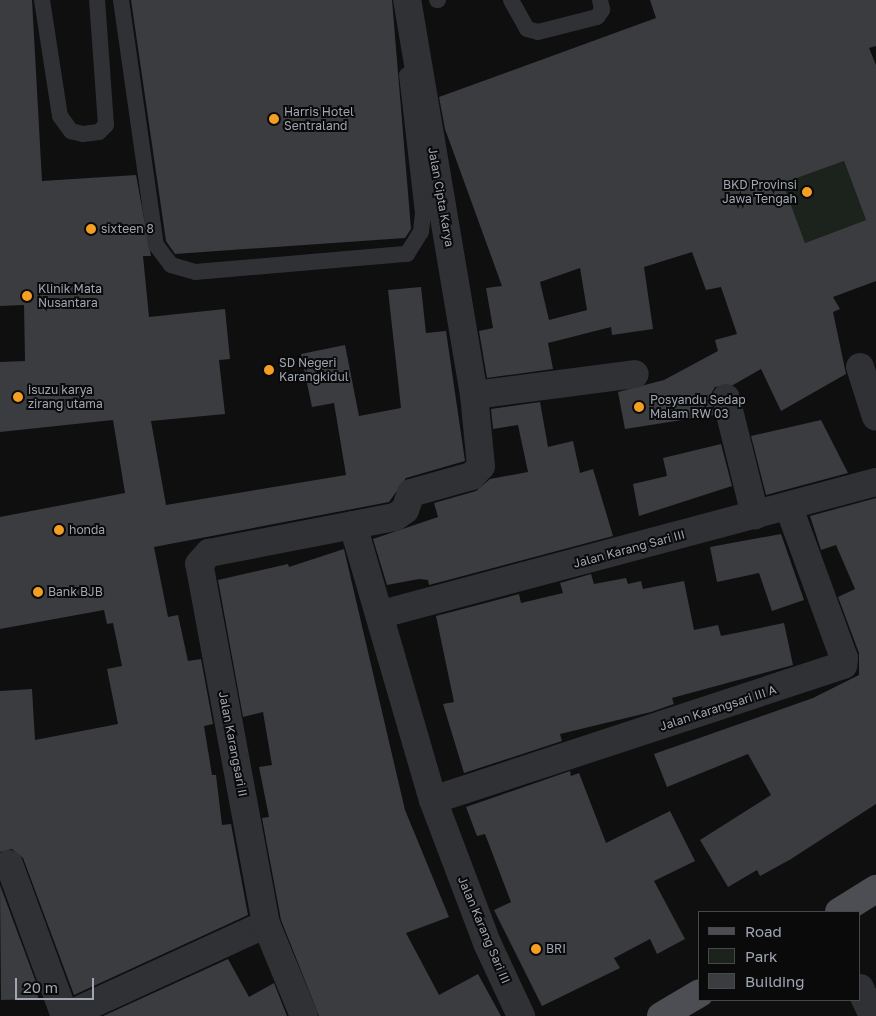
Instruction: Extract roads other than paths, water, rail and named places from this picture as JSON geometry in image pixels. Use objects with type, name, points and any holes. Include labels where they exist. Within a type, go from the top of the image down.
[{"type":"main road","points":[[841,911],[876,889]]},
{"type":"main road","points":[[661,1016],[698,995]]},
{"type":"street","name":"Jalan Cipta Karya","points":[[353,525],[402,514],[411,493],[478,472],[482,459],[474,395],[408,0]]},
{"type":"street","points":[[860,367],[876,417]]},
{"type":"street","points":[[474,395],[635,374]]},
{"type":"street","points":[[726,398],[755,516]]},
{"type":"street","name":"Jalan Karang Sari III","points":[[382,614],[789,508],[876,482]]},
{"type":"street","name":"Jalan Karangsari III A","points":[[433,800],[839,668],[844,658],[789,508]]},
{"type":"street","name":"Jalan Karangsari II","points":[[304,1016],[266,924],[199,564],[209,553],[353,525]]},
{"type":"street","name":"Jalan Karang Sari III","points":[[353,525],[382,614],[433,800],[487,943],[521,1016]]},
{"type":"street","points":[[9,864],[66,1016],[266,924]]},
{"type":"street","points":[[861,990],[873,1016]]},
{"type":"lane","points":[[42,0],[60,116],[71,131],[83,134],[99,132],[106,124],[97,0]]},
{"type":"lane","points":[[121,0],[156,245],[171,265],[195,272],[407,254],[422,232],[423,213],[398,0]]},
{"type":"lane","points":[[511,0],[527,29],[538,32],[597,17],[602,10],[600,0]]},
{"type":"place","name":"Harris Hotel Sentraland","points":[[274,119]]},
{"type":"place","name":"BKD Provinsi Jawa Tengah","points":[[807,192]]},
{"type":"place","name":"sixteen 8","points":[[91,229]]},
{"type":"place","name":"Klinik Mata Nusantara","points":[[27,296]]},
{"type":"place","name":"SD Negeri Karangkidul","points":[[269,370]]},
{"type":"place","name":"isuzu karya zirang utama","points":[[18,397]]},
{"type":"place","name":"Posyandu Sedap Malam RW 03","points":[[639,407]]},
{"type":"place","name":"honda","points":[[59,530]]},
{"type":"place","name":"Bank BJB","points":[[38,592]]},
{"type":"place","name":"BRI","points":[[536,949]]}]
